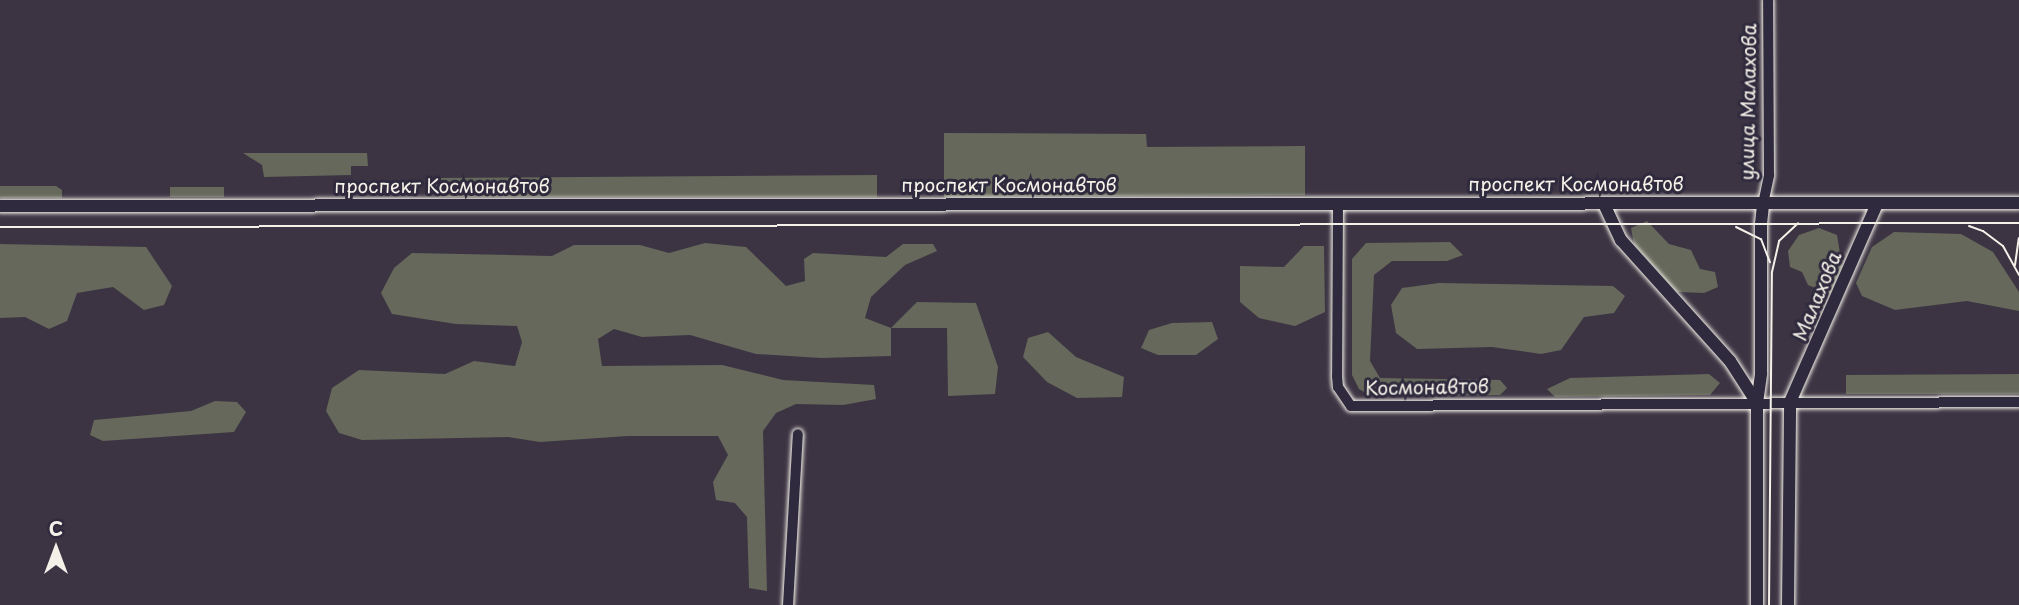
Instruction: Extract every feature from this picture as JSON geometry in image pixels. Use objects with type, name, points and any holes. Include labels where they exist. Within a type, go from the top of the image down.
[{"type":"main road","name":"проспект Космонавтов","points":[[0,206],[2019,203]]},
{"type":"main road","points":[[1604,204],[1621,240],[1730,361],[1757,403],[1757,605]]},
{"type":"main road","name":"Малахова","points":[[1757,403],[1761,373],[1763,204]]},
{"type":"main road","name":"Малахова","points":[[1790,402],[1877,204]]},
{"type":"main road","points":[[1788,605],[1790,402]]},
{"type":"street","name":"улица Малахова","points":[[1763,204],[1769,175],[1768,0]]},
{"type":"street","name":"Космонавтов","points":[[1338,204],[1337,376],[1338,387],[1351,406],[1757,403]]},
{"type":"street","points":[[1757,403],[2019,402]]},
{"type":"street","points":[[788,605],[798,434]]},
{"type":"green space","points":[[944,133],[1146,134],[1147,147],[1305,146],[1305,195],[944,197]]},
{"type":"green space","points":[[243,153],[367,153],[368,166],[351,166],[351,175],[264,177],[262,165]]},
{"type":"green space","points":[[877,175],[877,197],[436,197],[435,178]]},
{"type":"green space","points":[[0,186],[56,186],[62,190],[62,198],[0,198]]},
{"type":"green space","points":[[170,187],[224,187],[224,197],[170,197]]},
{"type":"green space","points":[[1647,221],[1669,244],[1691,250],[1700,269],[1715,272],[1718,287],[1704,293],[1677,292],[1634,244],[1631,228]]},
{"type":"green space","points":[[1819,228],[1837,235],[1842,266],[1830,294],[1808,285],[1802,272],[1790,267],[1788,251],[1799,235]]},
{"type":"green space","points":[[1894,232],[1961,234],[1993,252],[2019,292],[2019,311],[1967,301],[1895,310],[1862,296],[1856,283],[1872,247]]},
{"type":"green space","points":[[1450,242],[1463,255],[1447,261],[1392,261],[1374,275],[1370,361],[1380,378],[1500,380],[1507,388],[1500,395],[1371,396],[1359,389],[1352,375],[1352,259],[1366,243]]},
{"type":"green space","points":[[705,243],[746,247],[786,286],[805,281],[804,259],[813,253],[886,257],[903,244],[933,244],[937,251],[905,265],[871,297],[865,318],[891,328],[891,356],[821,358],[756,354],[690,335],[642,337],[614,329],[598,339],[602,366],[722,365],[783,380],[874,385],[876,399],[843,405],[796,404],[776,413],[763,431],[767,591],[749,588],[747,517],[735,503],[716,500],[713,482],[728,455],[718,436],[628,436],[540,442],[508,437],[362,440],[339,433],[326,411],[332,388],[359,370],[445,374],[474,361],[515,366],[522,342],[517,326],[456,324],[392,314],[381,293],[394,268],[412,253],[552,256],[574,245],[640,245],[669,253]]},
{"type":"green space","points":[[0,244],[146,247],[172,286],[164,305],[144,310],[113,287],[77,293],[67,321],[49,329],[25,317],[0,318]]},
{"type":"green space","points":[[1304,246],[1324,246],[1325,312],[1295,326],[1259,318],[1240,302],[1240,266],[1284,267]]},
{"type":"green space","points":[[1439,283],[1613,286],[1625,296],[1614,313],[1584,317],[1561,350],[1541,354],[1492,347],[1417,349],[1396,333],[1391,305],[1402,288]]},
{"type":"green space","points":[[917,302],[976,303],[998,367],[995,394],[948,396],[947,328],[891,328]]},
{"type":"green space","points":[[1212,322],[1218,339],[1196,355],[1158,355],[1141,348],[1149,330],[1172,323]]},
{"type":"green space","points":[[1048,332],[1076,357],[1124,377],[1122,397],[1077,398],[1047,382],[1023,357],[1028,338]]},
{"type":"green space","points":[[1709,374],[1720,383],[1710,395],[1555,397],[1547,389],[1570,378]]},
{"type":"green space","points":[[2019,374],[2019,394],[1846,394],[1846,375]]},
{"type":"green space","points":[[215,401],[237,402],[246,412],[234,432],[103,441],[90,435],[94,420],[191,411]]},
{"type":"tram line","points":[[1769,605],[1772,272],[1779,241],[1798,223]]},
{"type":"tram line","points":[[0,227],[2019,223]]},
{"type":"tram line","points":[[1969,226],[1983,231],[2003,246],[2019,275]]},
{"type":"tram line","points":[[1736,227],[1761,239],[1770,262]]},
{"type":"tram line","points":[[2015,265],[2019,238]]}]
